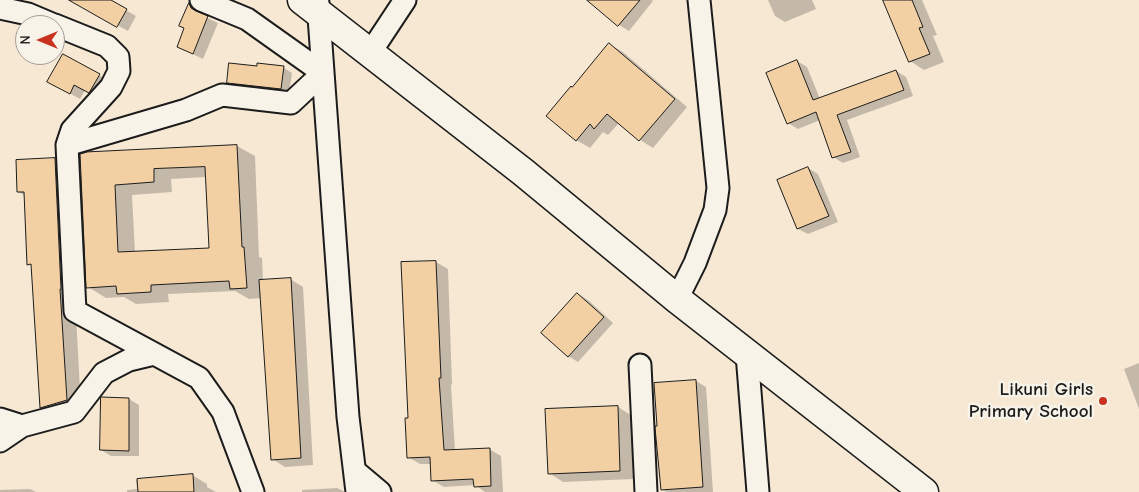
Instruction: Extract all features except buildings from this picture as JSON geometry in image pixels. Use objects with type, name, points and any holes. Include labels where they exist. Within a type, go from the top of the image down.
[{"type":"main road","points":[[313,5],[370,53],[523,172],[747,354],[924,492]]},
{"type":"street","points":[[201,0],[247,19],[323,73]]},
{"type":"street","points":[[370,53],[404,0]]},
{"type":"street","points":[[678,299],[696,263],[712,219],[718,188],[699,0]]},
{"type":"street","points":[[313,5],[323,73],[348,417],[356,482],[380,492]]},
{"type":"street","points":[[0,8],[30,15]]},
{"type":"street","points":[[65,29],[107,46],[118,58],[119,72],[111,87],[72,130],[67,145],[75,311],[199,378],[223,412],[253,492]]},
{"type":"street","points":[[67,145],[186,110],[222,95],[291,103],[323,73]]},
{"type":"street","points":[[0,441],[22,426],[74,412],[104,373],[129,360],[154,354]]},
{"type":"street","points":[[747,354],[758,492]]},
{"type":"street","points":[[640,365],[646,492]]},
{"type":"street","points":[[0,419],[22,426]]},
{"type":"place","name":"Likuni Girls Primary School","points":[[1103,401]]}]
